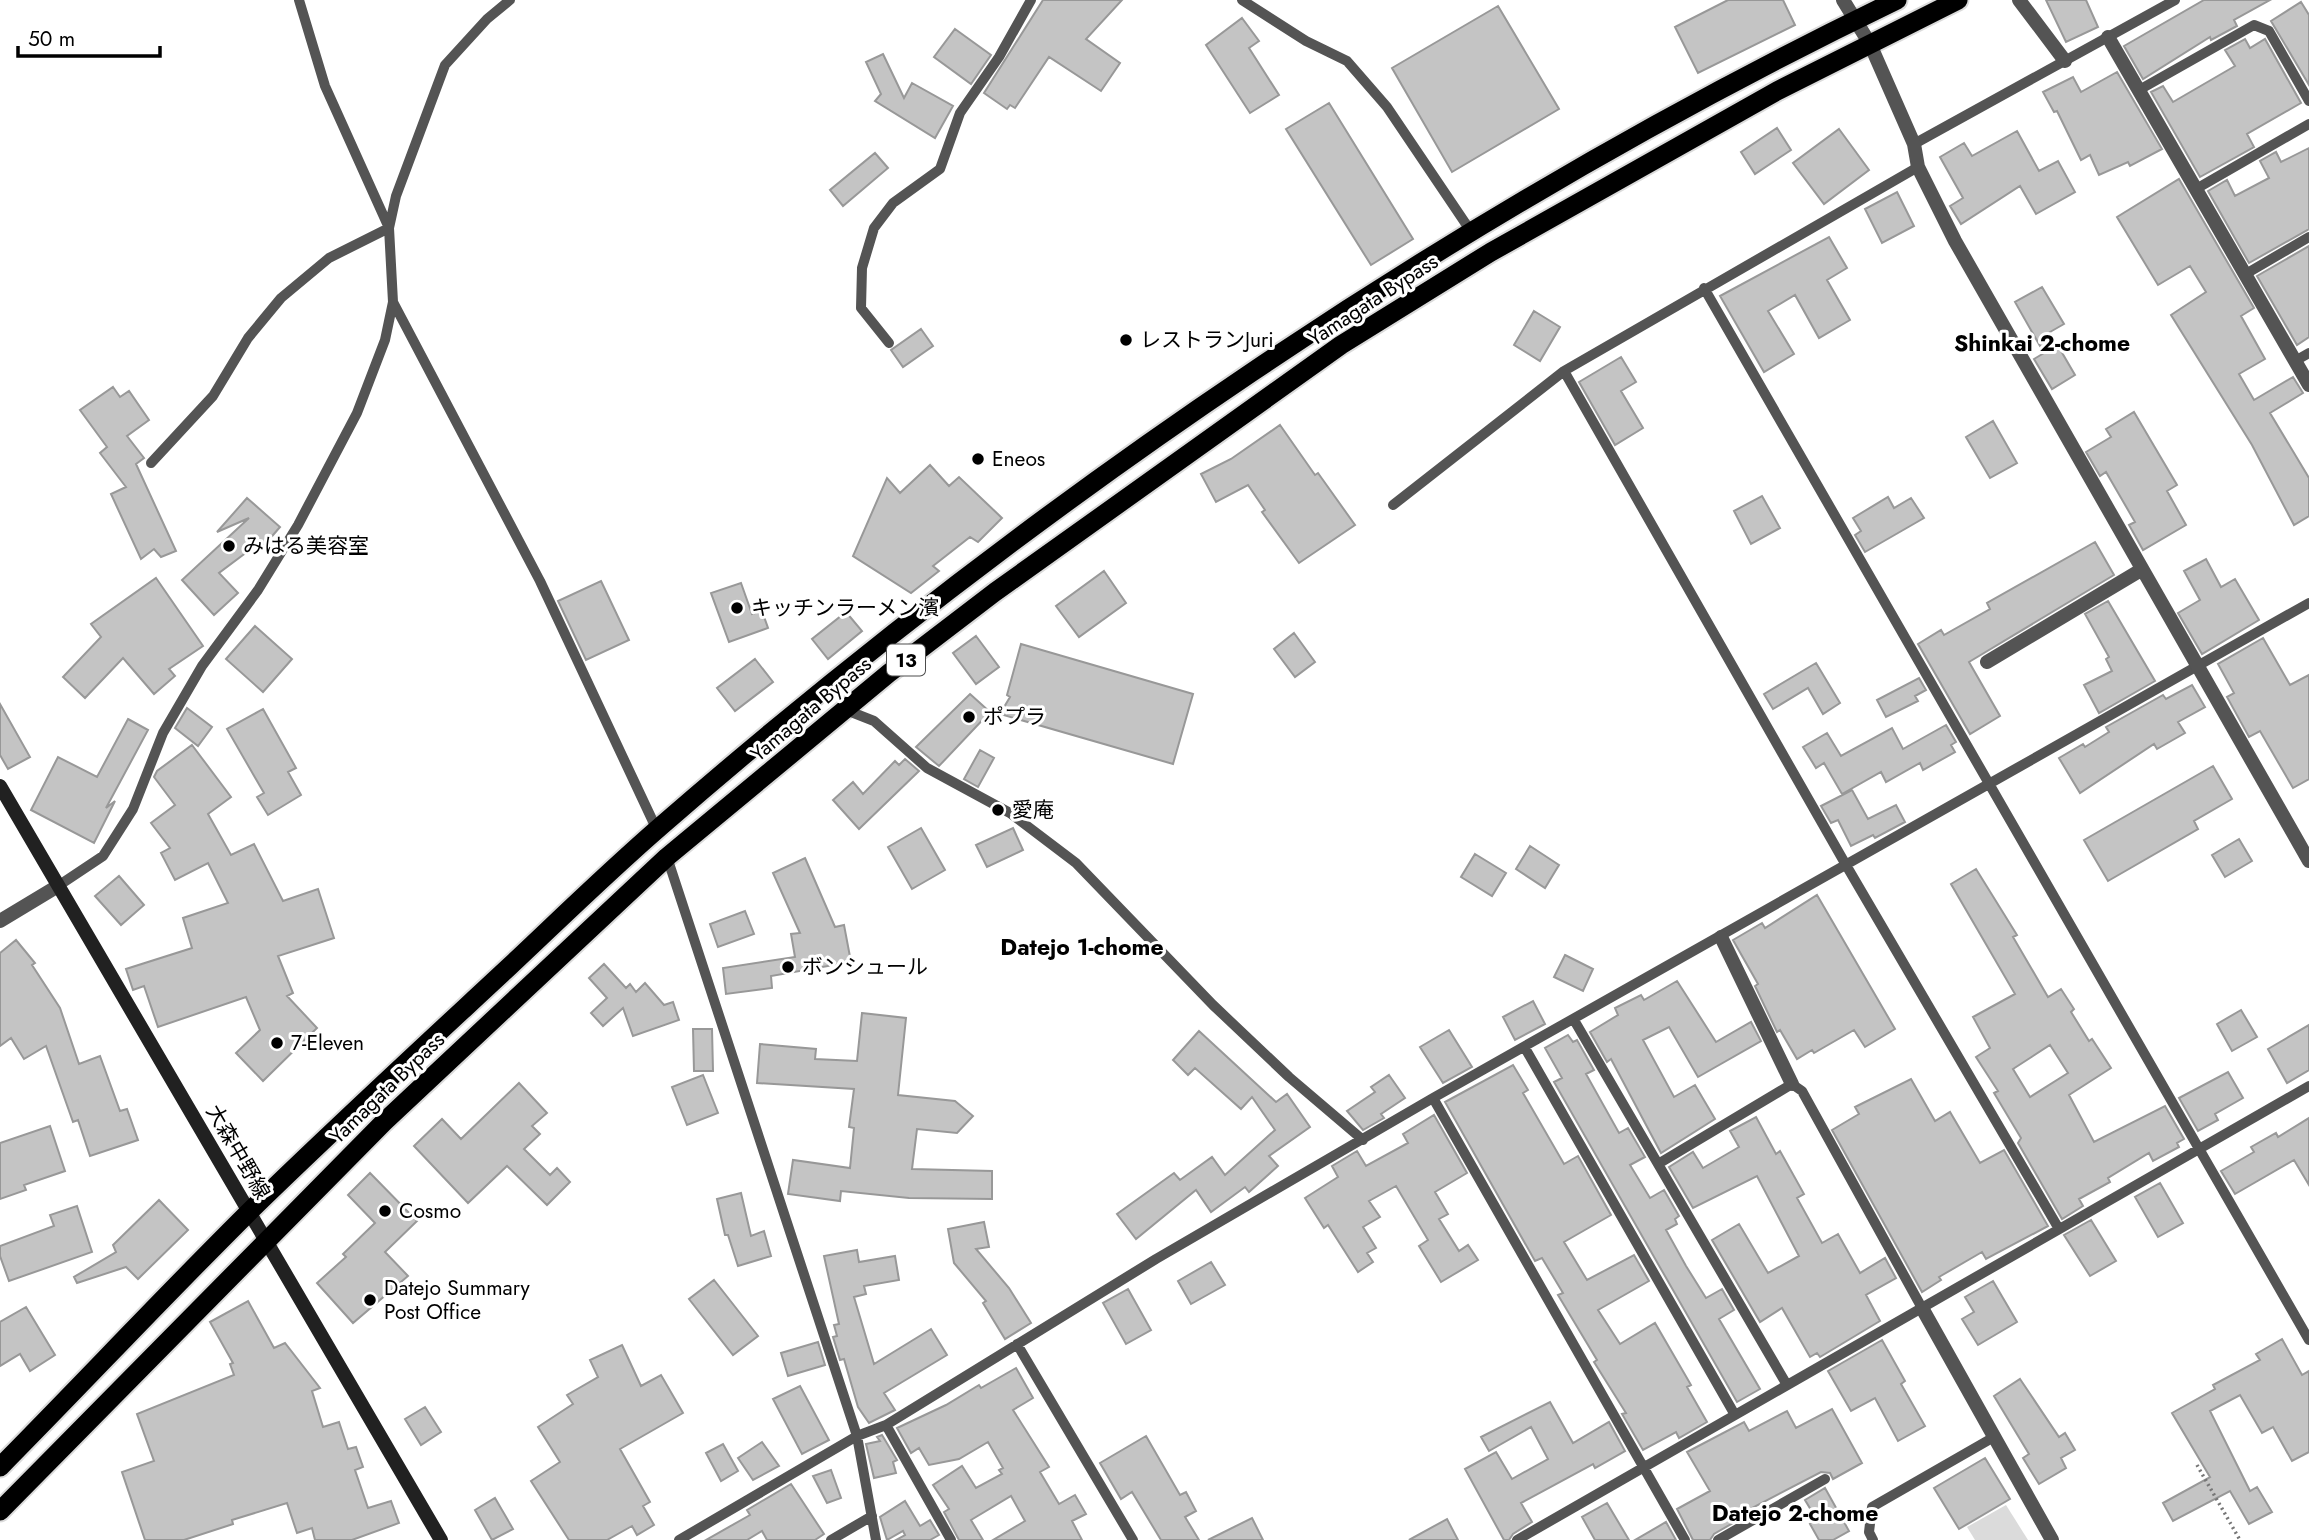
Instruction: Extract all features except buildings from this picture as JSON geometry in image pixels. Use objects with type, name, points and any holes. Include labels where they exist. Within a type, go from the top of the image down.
[{"type":"highway","name":"Yamagata Bypass","points":[[0,1467],[249,1212],[657,830],[789,718],[1007,548],[1308,335],[1472,233],[1699,101],[1897,0]]},
{"type":"highway","name":"Yamagata Bypass","points":[[0,1511],[394,1113],[667,857],[995,592],[1341,345],[1491,252],[1777,91],[1958,0]]},
{"type":"main road","name":"大森中野線","points":[[0,786],[441,1540]]},
{"type":"street","points":[[1843,0],[1870,44],[1914,144],[1918,167],[1955,241],[2196,669],[2309,861]]},
{"type":"street","points":[[2019,0],[2066,61]]},
{"type":"street","points":[[2108,37],[2309,385]]},
{"type":"street","points":[[1987,662],[2141,570]]},
{"type":"street","points":[[0,921],[58,886]]},
{"type":"street","points":[[1721,937],[1793,1084]]},
{"type":"street","points":[[1922,1308],[2052,1540]]},
{"type":"lane","points":[[299,0],[325,86],[388,228]]},
{"type":"lane","points":[[58,886],[103,856],[133,809],[163,733],[202,666],[258,590],[298,525],[357,412],[385,340],[393,302],[388,228],[396,196],[445,65],[487,19],[510,0]]},
{"type":"lane","points":[[888,343],[861,308],[862,268],[874,228],[893,203],[940,169],[960,113],[999,57],[1031,0]]},
{"type":"lane","points":[[1242,0],[1306,41],[1347,61],[1387,107],[1472,233]]},
{"type":"lane","points":[[1914,144],[2175,0]]},
{"type":"lane","points":[[2139,90],[2255,25],[2269,31],[2309,101]]},
{"type":"lane","points":[[2196,189],[2309,124]]},
{"type":"lane","points":[[1393,505],[1564,371],[1918,167]]},
{"type":"lane","points":[[151,463],[214,396],[248,338],[281,298],[329,258],[388,228]]},
{"type":"lane","points":[[2244,275],[2309,237]]},
{"type":"lane","points":[[1704,288],[2309,1340]]},
{"type":"lane","points":[[393,302],[540,581],[657,830]]},
{"type":"lane","points":[[2295,362],[2309,353]]},
{"type":"lane","points":[[1564,371],[1846,865],[2059,1229]]},
{"type":"lane","points":[[679,1540],[857,1436],[886,1425],[1156,1259],[1433,1098],[2309,603]]},
{"type":"lane","points":[[846,710],[874,721],[928,768],[1010,813],[1076,863],[1213,1005],[1289,1077],[1363,1140]]},
{"type":"lane","points":[[667,857],[857,1436],[876,1540]]},
{"type":"lane","points":[[1574,1020],[1787,1385]]},
{"type":"lane","points":[[1525,1048],[1735,1415]]},
{"type":"lane","points":[[1658,1164],[1793,1084],[1802,1091],[1922,1308]]},
{"type":"lane","points":[[1517,1540],[2309,1086]]},
{"type":"lane","points":[[1433,1098],[1685,1540]]},
{"type":"lane","points":[[1017,1344],[1133,1540]]},
{"type":"lane","points":[[886,1425],[951,1540]]},
{"type":"lane","points":[[1874,1540],[1869,1532],[1872,1507],[1994,1437]]},
{"type":"lane","points":[[1718,1540],[1825,1479]]},
{"type":"lane","points":[[831,1540],[872,1516]]},
{"type":"path","points":[[2196,1465],[2240,1540]]},
{"type":"shaded area","points":[[2006,1505],[2028,1540],[1975,1540],[1967,1527]]},
{"type":"place","name":"レストランJuri","points":[[1126,340]]},
{"type":"place","name":"Eneos","points":[[978,459]]},
{"type":"place","name":"みはる美容室","points":[[229,546]]},
{"type":"place","name":"キッチンラーメン濱","points":[[737,608]]},
{"type":"place","name":"ポプラ","points":[[969,717]]},
{"type":"place","name":"愛庵","points":[[998,810]]},
{"type":"place","name":"ボンシュール","points":[[788,967]]},
{"type":"place","name":"7-Eleven","points":[[277,1043]]},
{"type":"place","name":"Cosmo","points":[[385,1211]]},
{"type":"place","name":"Datejo Summary Post Office","points":[[370,1300]]},
{"type":"district","name":"Shinkai 2-chome","points":[[2042,343]]},
{"type":"district","name":"Datejo 1-chome","points":[[1082,947]]},
{"type":"district","name":"Datejo 2-chome","points":[[1795,1513]]}]
